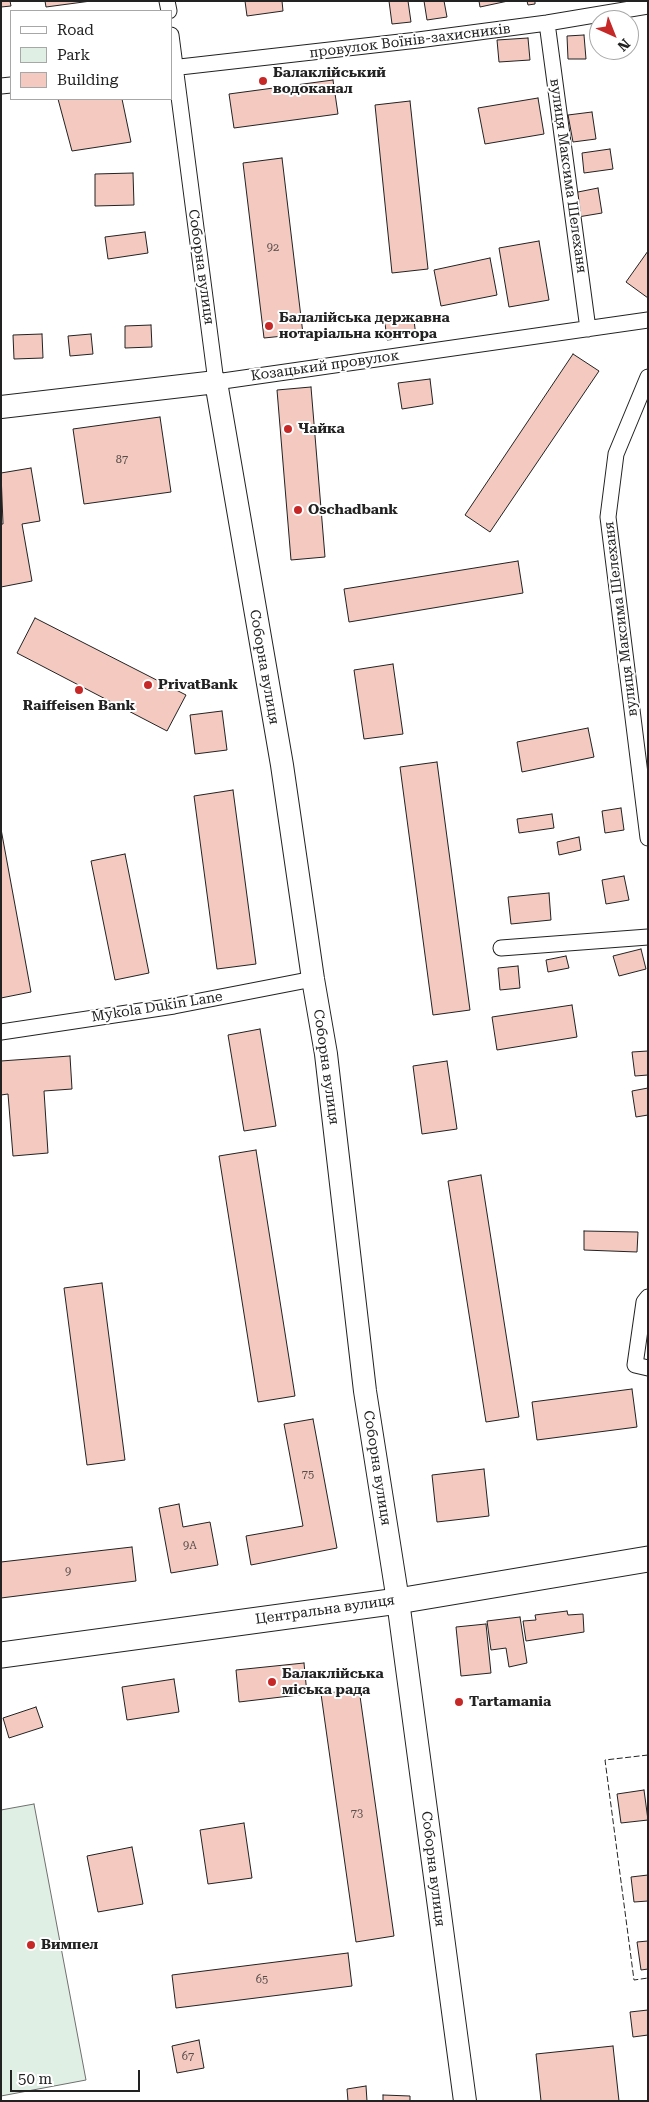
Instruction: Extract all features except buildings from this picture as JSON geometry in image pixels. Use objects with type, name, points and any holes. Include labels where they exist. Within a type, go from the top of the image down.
[{"type":"main road","name":"Центральна вулиця","points":[[1,1655],[398,1601],[648,1559]]},
{"type":"street","name":"провулок Воїнів-захисників","points":[[173,68],[318,53],[548,23],[648,6]]},
{"type":"street","name":"вулиця Максима Шелеханя","points":[[548,23],[588,329]]},
{"type":"street","name":"Соборна вулиця","points":[[172,52],[216,382],[282,765],[313,979],[326,1054],[365,1391],[398,1601],[465,2101]]},
{"type":"street","name":"Козацький провулок","points":[[1,407],[216,382],[648,320]]},
{"type":"street","name":"вулиця Максима Шелеханя","points":[[648,376],[616,454],[608,517],[648,838]]},
{"type":"street","points":[[501,948],[648,937]]},
{"type":"street","name":"Mykola Dukin Lane","points":[[1,1032],[174,1006],[313,979]]},
{"type":"street","points":[[648,1297],[644,1302],[635,1365],[648,1368]]},
{"type":"green space","name":"Вимпел","points":[[34,1804],[86,2080],[1,2096],[1,1810]]},
{"type":"fence","points":[[648,1755],[605,1760],[634,1980],[648,1978]]},
{"type":"place","name":"Балаклійський водоканал","points":[[263,81]]},
{"type":"place","name":"Балалійська державна нотаріальна контора","points":[[269,326]]},
{"type":"place","name":"Чайка","points":[[288,429]]},
{"type":"place","name":"Oschadbank","points":[[298,510]]},
{"type":"place","name":"PrivatBank","points":[[148,685]]},
{"type":"place","name":"Raiffeisen Bank","points":[[79,690]]},
{"type":"place","name":"Балаклійська міська рада","points":[[272,1682]]},
{"type":"place","name":"Tartamania","points":[[459,1702]]},
{"type":"place","name":"Вимпел","points":[[31,1945]]}]
